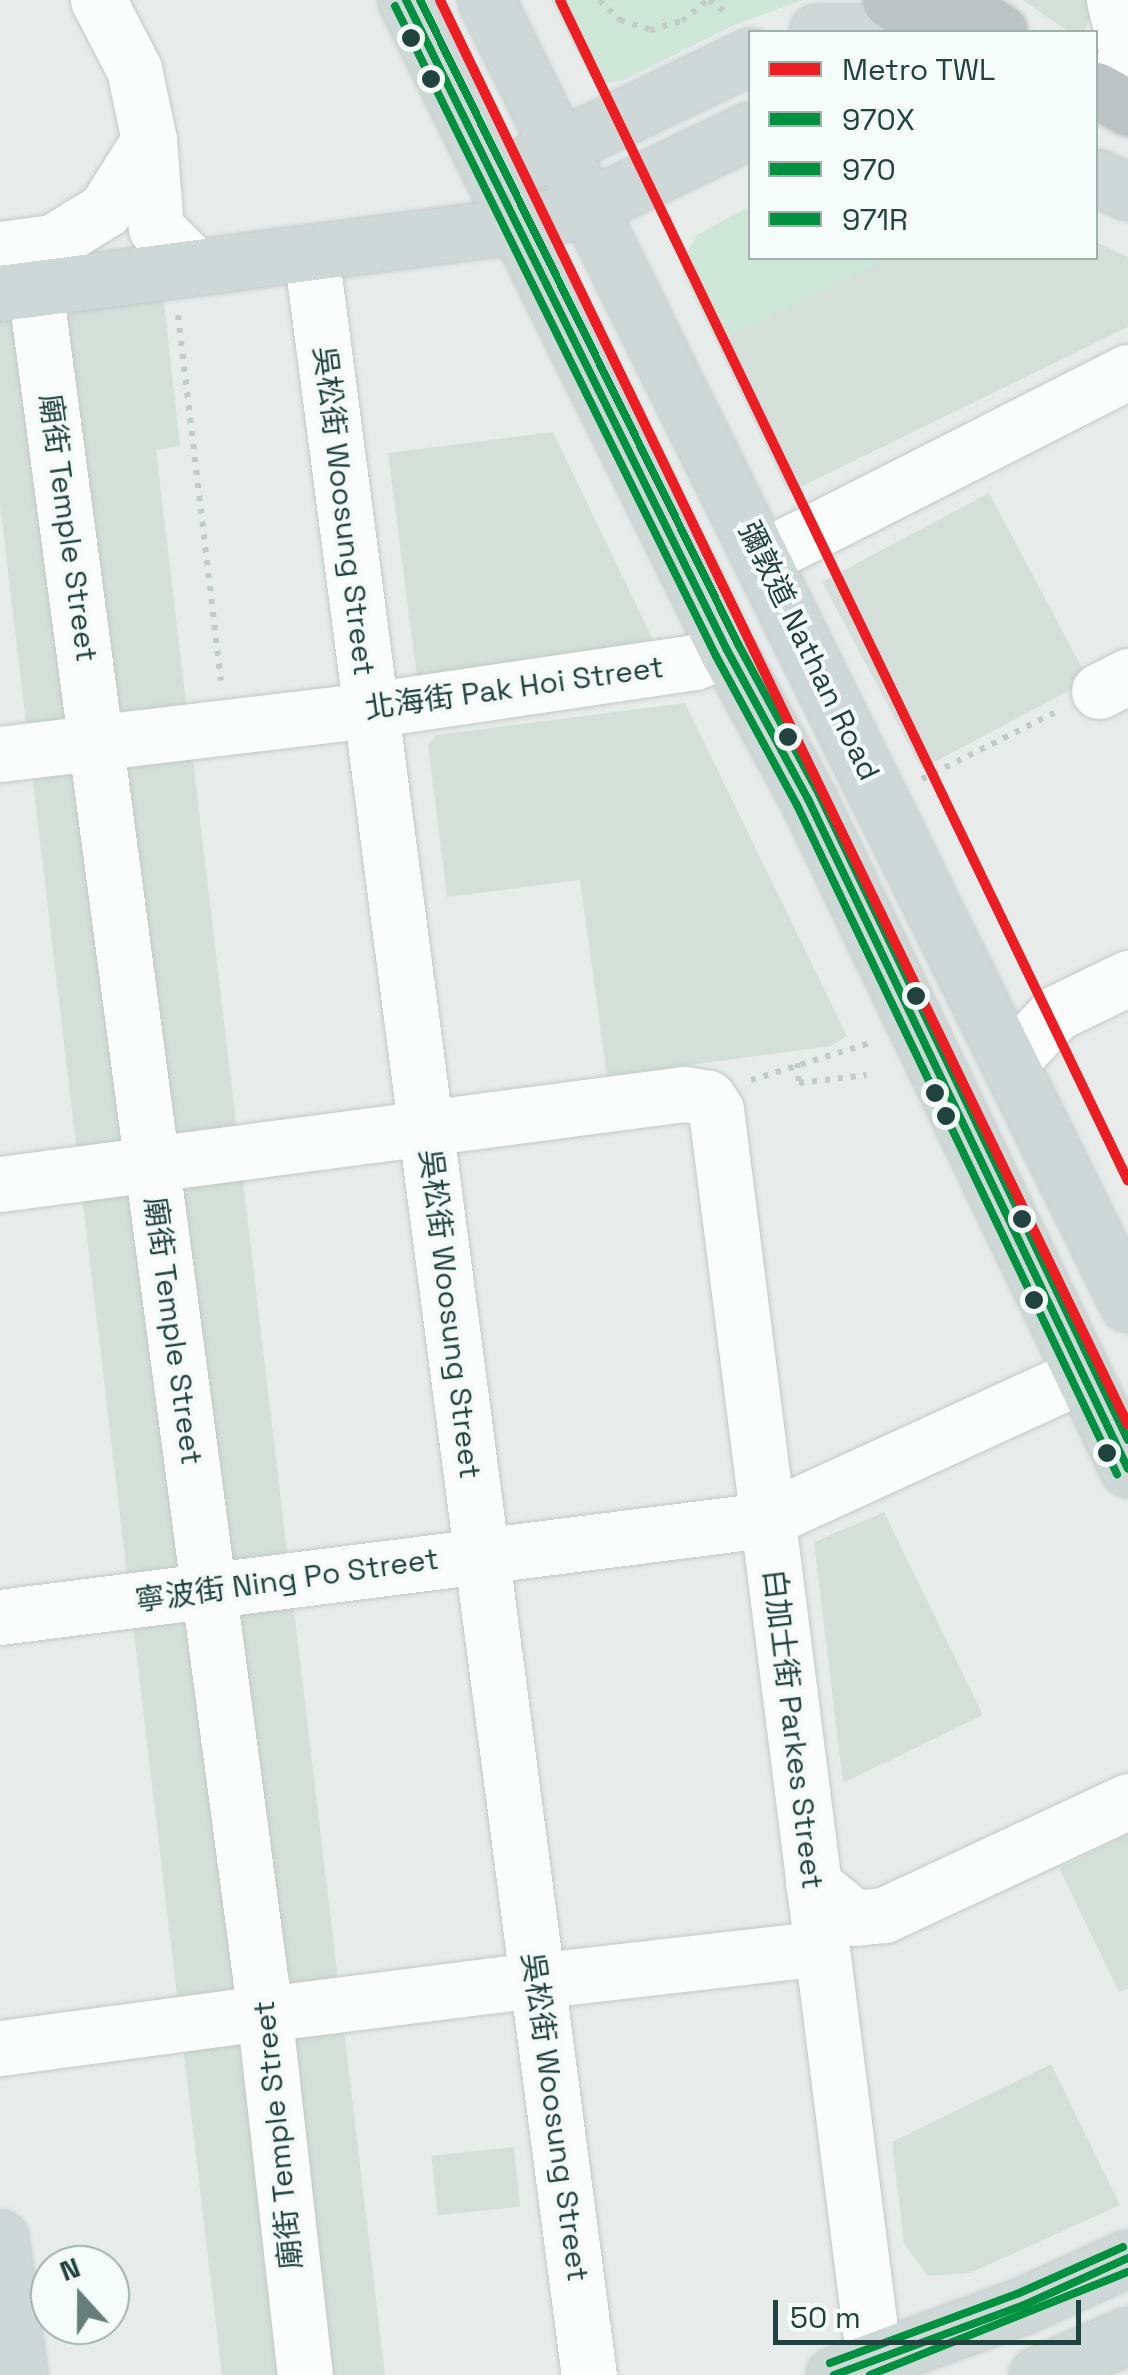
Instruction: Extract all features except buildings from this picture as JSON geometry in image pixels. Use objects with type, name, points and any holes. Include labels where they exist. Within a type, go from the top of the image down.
[{"type":"highway","points":[[890,0],[937,30]]},
{"type":"highway","points":[[950,0],[997,30]]},
{"type":"highway","points":[[1109,97],[1128,145]]},
{"type":"main road","points":[[406,0],[727,650],[834,852],[1128,1469]]},
{"type":"main road","name":"彌敦道 Nathan Road","points":[[486,0],[1128,1304]]},
{"type":"main road","points":[[966,0],[1014,30]]},
{"type":"main road","points":[[508,201],[561,146],[742,41]]},
{"type":"main road","points":[[12,277],[186,285],[508,201],[589,207],[748,131]]},
{"type":"main road","points":[[1098,178],[1128,192]]},
{"type":"main road","points":[[0,2238],[18,2375]]},
{"type":"main road","points":[[854,2368],[1128,2258]]},
{"type":"main road","points":[[1037,2375],[1128,2335]]},
{"type":"street","points":[[98,0],[134,68],[149,140],[156,228],[186,285]]},
{"type":"street","points":[[1109,97],[1128,56],[1114,0]]},
{"type":"street","points":[[12,277],[53,242],[105,210],[149,140]]},
{"type":"street","name":"吳松街 Woosung Street","points":[[311,253],[589,2375]]},
{"type":"street","name":"廟街 Temple Street","points":[[12,277],[96,741],[208,1592],[305,2375]]},
{"type":"street","points":[[763,557],[1128,372]]},
{"type":"street","name":"北海街 Pak Hoi Street","points":[[0,754],[370,710],[694,662],[727,650]]},
{"type":"street","points":[[1011,1062],[1056,1013],[1128,978]]},
{"type":"street","points":[[0,1184],[722,1092]]},
{"type":"street","name":"白加士街 Parkes Street","points":[[722,1092],[716,1110],[813,1884],[854,2368]]},
{"type":"street","name":"寧波街 Ning Po Street","points":[[0,1617],[765,1520],[1082,1375]]},
{"type":"street","points":[[813,1884],[855,1918],[884,1915],[1128,1801]]},
{"type":"street","points":[[0,2048],[804,1950]]},
{"type":"path","points":[[599,0],[620,20],[650,30],[682,21],[709,0],[728,8],[742,41]]},
{"type":"path","points":[[186,285],[222,692]]},
{"type":"path","points":[[922,779],[1114,684]]},
{"type":"path","points":[[722,1092],[797,1062],[884,1039]]},
{"type":"path","points":[[797,1062],[800,1083],[868,1075]]},
{"type":"shaded area","points":[[1023,0],[1088,0],[1093,13],[1085,30],[1066,30]]},
{"type":"shaded area","points":[[1098,243],[1128,257],[1128,327],[788,493],[716,342],[884,260],[1098,260]]},
{"type":"shaded area","points":[[163,293],[180,446],[156,450],[385,2375],[222,2375],[0,504],[0,309]]},
{"type":"shaded area","points":[[553,432],[656,646],[417,677],[388,453]]},
{"type":"shaded area","points":[[989,493],[1089,680],[922,769],[822,582]]},
{"type":"shaded area","points":[[685,703],[847,1036],[831,1046],[607,1076],[580,880],[447,897],[428,745],[436,735]]},
{"type":"shaded area","points":[[884,1512],[983,1715],[843,1783],[814,1542]]},
{"type":"shaded area","points":[[1128,1834],[1128,1988],[1119,1992],[1059,1868]]},
{"type":"shaded area","points":[[1051,2064],[1120,2205],[970,2273],[928,2276],[904,2244],[892,2142]]},
{"type":"shaded area","points":[[514,2147],[520,2207],[438,2215],[431,2156]]},
{"type":"green space","points":[[551,0],[803,0],[734,25],[622,81],[604,83],[589,76]]},
{"type":"green space","points":[[748,207],[748,260],[884,260],[716,342],[682,271],[684,258],[697,235]]},
{"type":"metro line","name":"TWL","points":[[440,0],[1128,1425]]},
{"type":"metro line","name":"TWL","points":[[560,0],[1128,1181]]},
{"type":"transit line","name":"970X","points":[[406,0],[727,650],[808,799],[1128,1469]]},
{"type":"transit line","name":"971R","points":[[420,0],[738,644],[819,794],[1128,1440]]},
{"type":"transit line","name":"970","points":[[395,6],[716,656],[797,805],[1117,1474]]},
{"type":"transit line","name":"971R","points":[[830,2363],[1017,2294],[1123,2247]]},
{"type":"transit line","name":"970X","points":[[834,2375],[1022,2306],[1128,2258]]},
{"type":"transit line","name":"970","points":[[870,2375],[1128,2272]]}]
